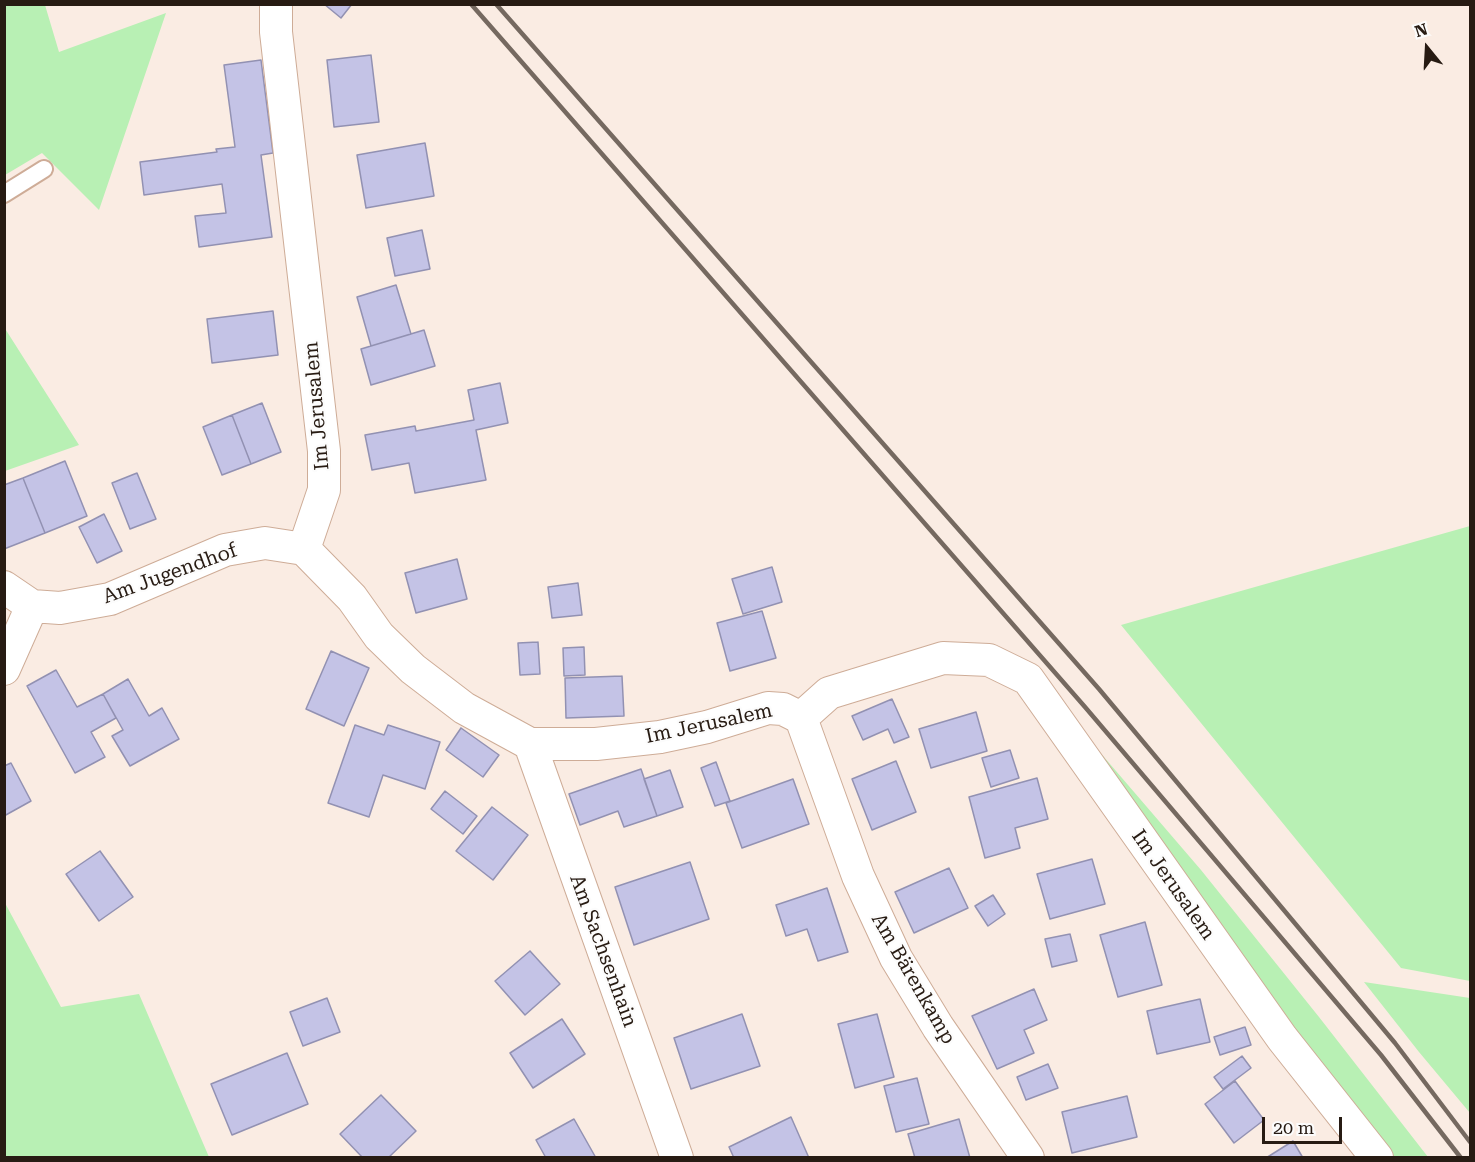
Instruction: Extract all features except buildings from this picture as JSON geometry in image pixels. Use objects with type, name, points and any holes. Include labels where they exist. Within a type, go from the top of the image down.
[{"type":"street","name":"Im Jerusalem","points":[[276,4],[277,44],[324,451],[324,490],[304,549],[352,598],[379,636],[413,669],[464,708],[530,744],[596,744],[660,737],[707,727],[768,708],[783,709],[801,718],[829,693],[943,658],[989,660],[1028,679],[1282,1038],[1377,1158]]},
{"type":"street","name":"Am Jugendhof","points":[[32,606],[60,608],[110,599],[225,550],[265,543],[304,549]]},
{"type":"street","points":[[4,587],[32,606],[4,669]]},
{"type":"street","name":"Am Bärenkamp","points":[[801,718],[858,876],[896,958],[939,1027],[1028,1158]]},
{"type":"street","name":"Am Sachsenhain","points":[[530,744],[677,1158]]},
{"type":"lane","points":[[4,194],[44,169]]},
{"type":"green space","points":[[5,4],[45,5],[59,52],[166,13],[99,210],[42,153],[5,175]]},
{"type":"green space","points":[[4,327],[79,445],[5,471],[4,471]]},
{"type":"green space","points":[[1470,526],[1470,981],[1401,968],[1121,625]]},
{"type":"green space","points":[[1043,686],[1201,870],[1428,1157],[1385,1157]]},
{"type":"green space","points":[[5,903],[61,1007],[139,994],[209,1157],[5,1157]]},
{"type":"green space","points":[[1364,982],[1470,998],[1470,1113],[1419,1052]]},
{"type":"railway","points":[[471,4],[1085,707],[1381,1055],[1461,1158]]},
{"type":"railway","points":[[496,4],[1099,689],[1395,1043],[1470,1142]]}]
